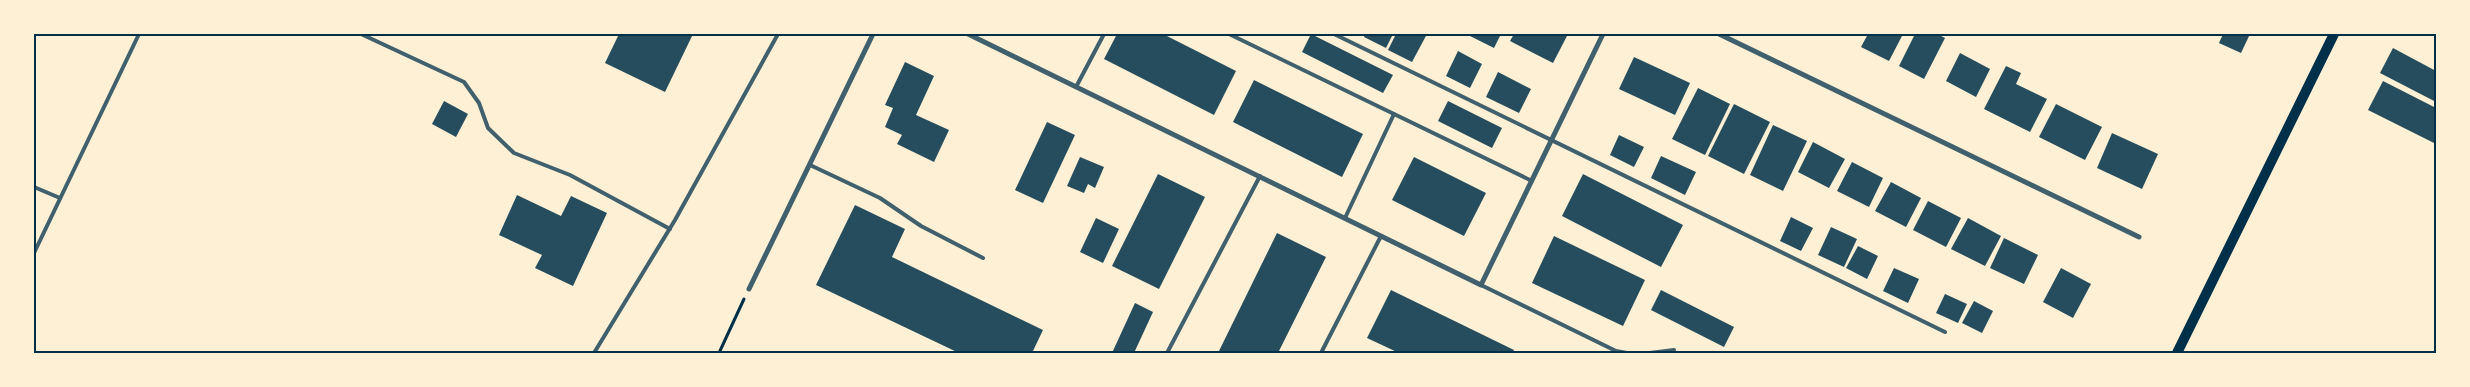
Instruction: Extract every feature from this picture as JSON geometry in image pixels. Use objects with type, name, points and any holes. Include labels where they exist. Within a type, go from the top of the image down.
[{"type":"main road","points":[[2177,353],[2334,34]]},
{"type":"street","points":[[749,289],[873,34]]},
{"type":"street","points":[[968,34],[1481,285],[1604,34]]},
{"type":"street","points":[[1719,34],[2139,237]]},
{"type":"lane","points":[[34,253],[139,34]]},
{"type":"lane","points":[[361,34],[464,82],[479,103],[488,128],[514,153],[570,175],[670,228]]},
{"type":"lane","points":[[594,353],[670,228],[778,34]]},
{"type":"lane","points":[[1076,87],[1104,34]]},
{"type":"lane","points":[[1229,34],[1532,181]]},
{"type":"lane","points":[[1334,34],[1945,332]]},
{"type":"lane","points":[[1345,218],[1394,114]]},
{"type":"lane","points":[[810,165],[880,198],[921,226],[983,258]]},
{"type":"lane","points":[[1167,353],[1260,176]]},
{"type":"lane","points":[[34,187],[60,198]]},
{"type":"lane","points":[[1321,353],[1381,236]]},
{"type":"lane","points":[[1481,285],[1616,351],[1627,353]]},
{"type":"lane","points":[[1650,353],[1674,350]]},
{"type":"path","points":[[719,353],[749,289]]},
{"type":"building","points":[[619,34],[693,34],[665,92],[605,63]]},
{"type":"building","points":[[1117,34],[1163,34],[1236,71],[1214,115],[1104,59]]},
{"type":"building","points":[[1311,34],[1393,75],[1383,93],[1302,52]]},
{"type":"building","points":[[1365,34],[1393,34],[1386,48],[1364,37]]},
{"type":"building","points":[[1396,34],[1427,34],[1412,62],[1388,50]]},
{"type":"building","points":[[1466,34],[1501,34],[1494,48]]},
{"type":"building","points":[[1514,34],[1568,34],[1553,63],[1510,41]]},
{"type":"building","points":[[1868,34],[1903,34],[1889,61],[1861,47]]},
{"type":"building","points":[[1915,34],[1937,34],[1945,38],[1924,79],[1899,66]]},
{"type":"building","points":[[2223,34],[2250,34],[2241,53],[2219,43]]},
{"type":"building","points":[[2393,48],[2436,71],[2436,102],[2380,73]]},
{"type":"building","points":[[1458,51],[1482,64],[1470,88],[1446,76]]},
{"type":"building","points":[[1960,53],[1990,69],[1976,97],[1946,81]]},
{"type":"building","points":[[1634,57],[1690,83],[1675,115],[1619,89]]},
{"type":"building","points":[[905,62],[934,76],[916,115],[949,130],[934,162],[897,144],[902,135],[885,127],[893,108],[885,105]]},
{"type":"building","points":[[2006,66],[2021,73],[2016,84],[2047,99],[2030,132],[1984,109]]},
{"type":"building","points":[[1498,72],[1531,89],[1519,113],[1486,97]]},
{"type":"building","points":[[1254,80],[1363,134],[1342,177],[1233,122]]},
{"type":"building","points":[[2383,81],[2436,108],[2434,143],[2368,110]]},
{"type":"building","points":[[1698,88],[1730,104],[1705,155],[1672,139]]},
{"type":"building","points":[[444,101],[468,114],[456,137],[432,124]]},
{"type":"building","points":[[1448,101],[1502,128],[1492,148],[1438,121]]},
{"type":"building","points":[[1734,104],[1770,122],[1744,174],[1708,156]]},
{"type":"building","points":[[2056,104],[2102,127],[2085,160],[2039,137]]},
{"type":"building","points":[[1047,122],[1075,135],[1043,203],[1015,190]]},
{"type":"building","points":[[1773,125],[1807,141],[1783,191],[1750,175]]},
{"type":"building","points":[[2112,133],[2158,154],[2142,189],[2097,168]]},
{"type":"building","points":[[1619,135],[1644,147],[1634,167],[1610,155]]},
{"type":"building","points":[[1813,142],[1845,159],[1829,188],[1798,172]]},
{"type":"building","points":[[1661,156],[1696,172],[1685,195],[1651,178]]},
{"type":"building","points":[[1080,157],[1104,167],[1095,188],[1088,184],[1084,193],[1067,186]]},
{"type":"building","points":[[1414,157],[1486,193],[1464,236],[1392,200]]},
{"type":"building","points":[[1852,162],[1883,178],[1869,207],[1837,191]]},
{"type":"building","points":[[1158,174],[1205,197],[1159,289],[1112,266]]},
{"type":"building","points":[[1583,174],[1683,225],[1661,267],[1562,216]]},
{"type":"building","points":[[1891,182],[1921,198],[1906,227],[1875,211]]},
{"type":"building","points":[[517,195],[561,216],[571,196],[607,213],[573,286],[535,268],[542,255],[499,235]]},
{"type":"building","points":[[1928,201],[1961,218],[1946,247],[1913,230]]},
{"type":"building","points":[[855,205],[905,229],[892,257],[1043,330],[1032,353],[959,353],[816,285]]},
{"type":"building","points":[[1791,217],[1813,228],[1801,251],[1780,241]]},
{"type":"building","points":[[1096,218],[1119,229],[1103,263],[1080,252]]},
{"type":"building","points":[[1968,218],[2001,236],[1985,266],[1951,249]]},
{"type":"building","points":[[1831,227],[1857,239],[1844,267],[1818,255]]},
{"type":"building","points":[[1277,233],[1326,257],[1278,353],[1218,353]]},
{"type":"building","points":[[1554,236],[1645,280],[1623,326],[1532,283]]},
{"type":"building","points":[[2004,238],[2038,255],[2024,284],[1990,268]]},
{"type":"building","points":[[1858,246],[1878,256],[1867,279],[1846,268]]},
{"type":"building","points":[[1894,268],[1919,279],[1908,303],[1883,291]]},
{"type":"building","points":[[2061,268],[2091,284],[2073,318],[2043,302]]},
{"type":"building","points":[[1391,290],[1514,350],[1513,353],[1399,353],[1367,338]]},
{"type":"building","points":[[1661,290],[1734,327],[1724,347],[1651,310]]},
{"type":"building","points":[[1945,294],[1967,304],[1958,323],[1936,313]]},
{"type":"building","points":[[1974,301],[1993,311],[1982,333],[1962,323]]},
{"type":"building","points":[[1135,303],[1153,312],[1134,353],[1112,353]]}]
